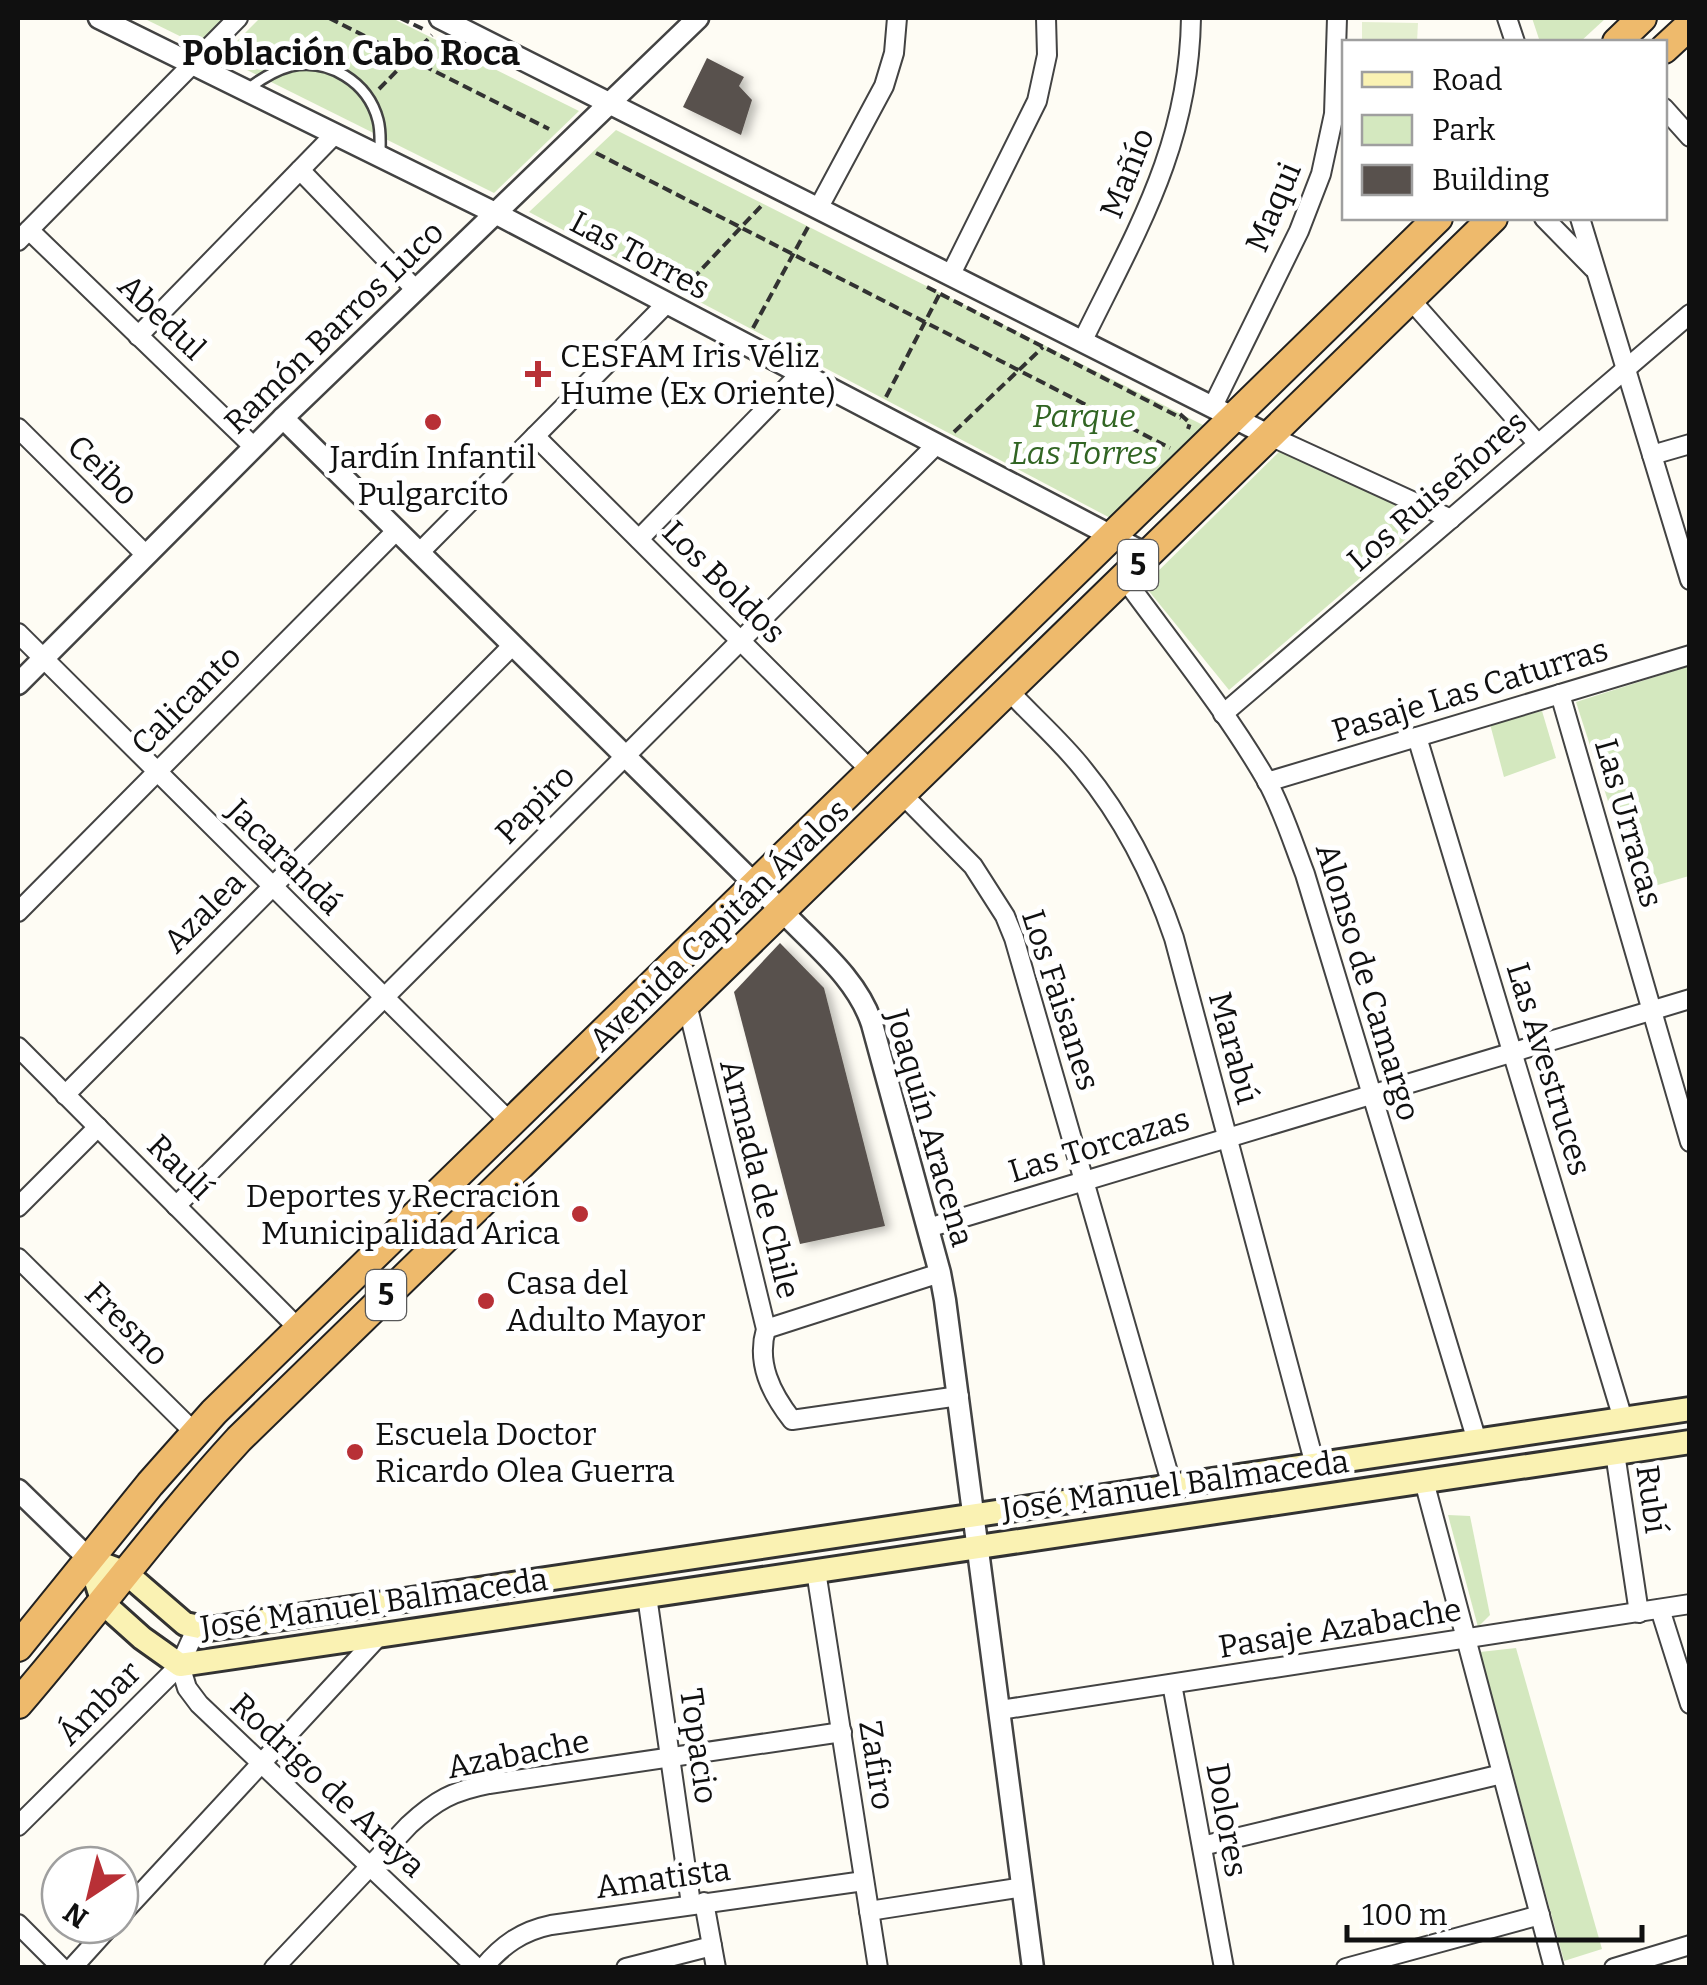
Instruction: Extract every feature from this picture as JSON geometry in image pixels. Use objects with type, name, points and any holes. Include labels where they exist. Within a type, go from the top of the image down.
[{"type":"highway","points":[[1618,40],[1642,18]]},
{"type":"highway","points":[[1667,46],[1690,24]]},
{"type":"highway","name":"Avenida Capitán Ávalos","points":[[18,1647],[195,1433],[1112,536],[1223,412],[1436,220]]},
{"type":"highway","name":"Avenida Capitán Ávalos","points":[[18,1704],[184,1499],[239,1440],[1491,220]]},
{"type":"main road","name":"José Manuel Balmaceda","points":[[89,1560],[126,1572],[186,1624],[219,1627],[1690,1410]]},
{"type":"main road","name":"José Manuel Balmaceda","points":[[103,1603],[180,1665],[1690,1442]]},
{"type":"main road","points":[[89,1560],[103,1603]]},
{"type":"street","name":"Las Torres","points":[[98,18],[675,297],[801,373],[945,437],[1148,555]]},
{"type":"street","points":[[23,235],[238,18]]},
{"type":"street","name":"Ramón Barros Luco","points":[[18,684],[282,418],[698,18]]},
{"type":"street","points":[[819,207],[888,74],[897,18]]},
{"type":"street","points":[[951,274],[1037,100],[1047,55],[1046,18]]},
{"type":"street","name":"Mañío","points":[[1083,340],[1168,161],[1190,66],[1192,18]]},
{"type":"street","name":"Maqui","points":[[1223,412],[1321,174],[1334,114],[1337,18]]},
{"type":"street","points":[[438,22],[610,102],[1270,436],[1450,519]]},
{"type":"street","points":[[1667,111],[1690,137]]},
{"type":"street","points":[[138,336],[335,134]]},
{"type":"street","points":[[300,170],[415,290]]},
{"type":"street","points":[[1546,220],[1596,272]]},
{"type":"street","points":[[1581,220],[1690,580]]},
{"type":"street","name":"Abedul","points":[[23,235],[138,336],[254,447]]},
{"type":"street","points":[[419,553],[675,297]]},
{"type":"street","points":[[1410,299],[1538,444]]},
{"type":"street","name":"Los Ruiseñores","points":[[1223,714],[1690,314]]},
{"type":"street","points":[[639,539],[801,373]]},
{"type":"street","name":"Joaquín Aracena","points":[[282,418],[783,912],[853,986],[868,1012],[940,1273],[1033,1968]]},
{"type":"street","name":"Ceibo","points":[[18,428],[146,555]]},
{"type":"street","name":"Los Boldos","points":[[535,436],[872,771]]},
{"type":"street","name":"Papiro","points":[[176,1206],[945,437]]},
{"type":"street","points":[[1652,455],[1690,444]]},
{"type":"street","name":"Calicanto","points":[[18,912],[397,530]]},
{"type":"street","name":"Alonso de Camargo","points":[[1124,578],[1223,714],[1268,782],[1283,815],[1305,874],[1477,1441]]},
{"type":"street","name":"Jacarandá","points":[[18,633],[511,1123]]},
{"type":"street","name":"Azalea","points":[[65,1094],[513,646]]},
{"type":"street","name":"Pasaje Las Caturras","points":[[1268,782],[1690,655]]},
{"type":"street","name":"Marabú","points":[[1009,691],[1082,768],[1128,833],[1148,870],[1174,938],[1314,1465]]},
{"type":"street","name":"Las Urracas","points":[[1560,694],[1690,1142]]},
{"type":"street","name":"Las Avestruces","points":[[1418,737],[1624,1419]]},
{"type":"street","name":"Los Faisanes","points":[[903,795],[973,866],[1005,916],[1014,938],[1172,1486]]},
{"type":"street","name":"Las Torcazas","points":[[928,1228],[1690,998]]},
{"type":"street","name":"Armada de Chile","points":[[687,1004],[766,1329],[760,1348],[775,1398],[792,1420],[959,1396]]},
{"type":"street","name":"Raulí","points":[[18,1047],[299,1329]]},
{"type":"street","points":[[18,1207],[98,1127]]},
{"type":"street","name":"Fresno","points":[[18,1258],[195,1433]]},
{"type":"street","points":[[766,1329],[940,1273]]},
{"type":"street","name":"Rubí","points":[[1615,1453],[1639,1612]]},
{"type":"street","points":[[1424,1481],[1554,1968]]},
{"type":"street","points":[[18,1490],[89,1560]]},
{"type":"street","name":"Zafiro","points":[[816,1571],[878,1968]]},
{"type":"street","name":"Topacio","points":[[647,1596],[670,1757],[698,1903],[716,1968]]},
{"type":"street","name":"Pasaje Azabache","points":[[1000,1710],[1690,1604]]},
{"type":"street","points":[[1660,1609],[1690,1704]]},
{"type":"street","points":[[180,1665],[197,1627]]},
{"type":"street","points":[[140,1894],[379,1636]]},
{"type":"street","name":"Rodrigo de Araya","points":[[180,1665],[187,1688],[199,1704],[480,1968]]},
{"type":"street","name":"Ámbar","points":[[18,1826],[180,1665]]},
{"type":"street","name":"Dolores","points":[[1172,1684],[1224,1968]]},
{"type":"street","name":"Azabache","points":[[274,1968],[421,1814],[451,1794],[489,1784],[842,1732]]},
{"type":"street","points":[[1202,1846],[1502,1774]]},
{"type":"street","name":"Amatista","points":[[480,1968],[503,1946],[537,1928],[570,1920],[864,1881]]},
{"type":"street","points":[[869,1911],[1023,1887]]},
{"type":"street","points":[[1346,1968],[1392,1962],[1540,1915]]},
{"type":"street","points":[[18,1924],[62,1968]]},
{"type":"street","points":[[72,1968],[93,1945]]},
{"type":"street","points":[[1614,1968],[1690,1945]]},
{"type":"street","points":[[626,1968],[712,1946]]},
{"type":"lane","points":[[246,90],[292,66],[318,65],[341,73],[369,99],[378,119],[380,156]]},
{"type":"path","points":[[329,18],[549,129]]},
{"type":"path","points":[[369,99],[410,58],[438,22]]},
{"type":"path","points":[[596,153],[1175,450],[1179,441]]},
{"type":"path","points":[[675,297],[763,204]]},
{"type":"path","points":[[753,328],[808,226]]},
{"type":"path","points":[[886,397],[940,294]]},
{"type":"path","points":[[1048,341],[1174,410],[1190,423],[1186,434]]},
{"type":"path","points":[[960,442],[945,437],[1043,347]]},
{"type":"path","points":[[873,398],[891,407]]},
{"type":"green space","points":[[143,18],[224,18],[198,45]]},
{"type":"green space","points":[[260,18],[392,18],[579,111],[494,193],[221,57]]},
{"type":"green space","points":[[1532,18],[1606,18],[1582,40],[1539,40]]},
{"type":"green space","points":[[1362,22],[1418,23],[1417,40],[1362,40]]},
{"type":"green space","name":"Parque Las Torres","points":[[616,130],[1209,428],[1116,521],[529,212]]},
{"type":"green space","name":"Parque Las Torres","points":[[1285,446],[1417,513],[1421,526],[1229,690],[1144,585]]},
{"type":"green space","points":[[1689,666],[1689,876],[1637,891],[1576,702]]},
{"type":"green space","points":[[1542,711],[1556,758],[1504,777],[1490,724]]},
{"type":"green space","points":[[1448,1515],[1470,1516],[1490,1615],[1478,1627]]},
{"type":"green space","points":[[1516,1648],[1602,1949],[1564,1961],[1480,1652]]},
{"type":"building","points":[[707,58],[744,77],[739,86],[752,100],[741,135],[683,107]]},
{"type":"building","points":[[780,943],[824,988],[885,1226],[800,1244],[734,992]]},
{"type":"place","name":"CESFAM Iris Véliz Hume (Ex Oriente)","points":[[538,374]]},
{"type":"place","name":"Jardín Infantil Pulgarcito","points":[[433,422]]},
{"type":"place","name":"Deportes y Recración Municipalidad Arica","points":[[580,1214]]},
{"type":"place","name":"Casa del Adulto Mayor","points":[[486,1301]]},
{"type":"place","name":"Escuela Doctor Ricardo Olea Guerra","points":[[355,1452]]},
{"type":"district","name":"Población Cabo Roca","points":[[351,53]]}]
